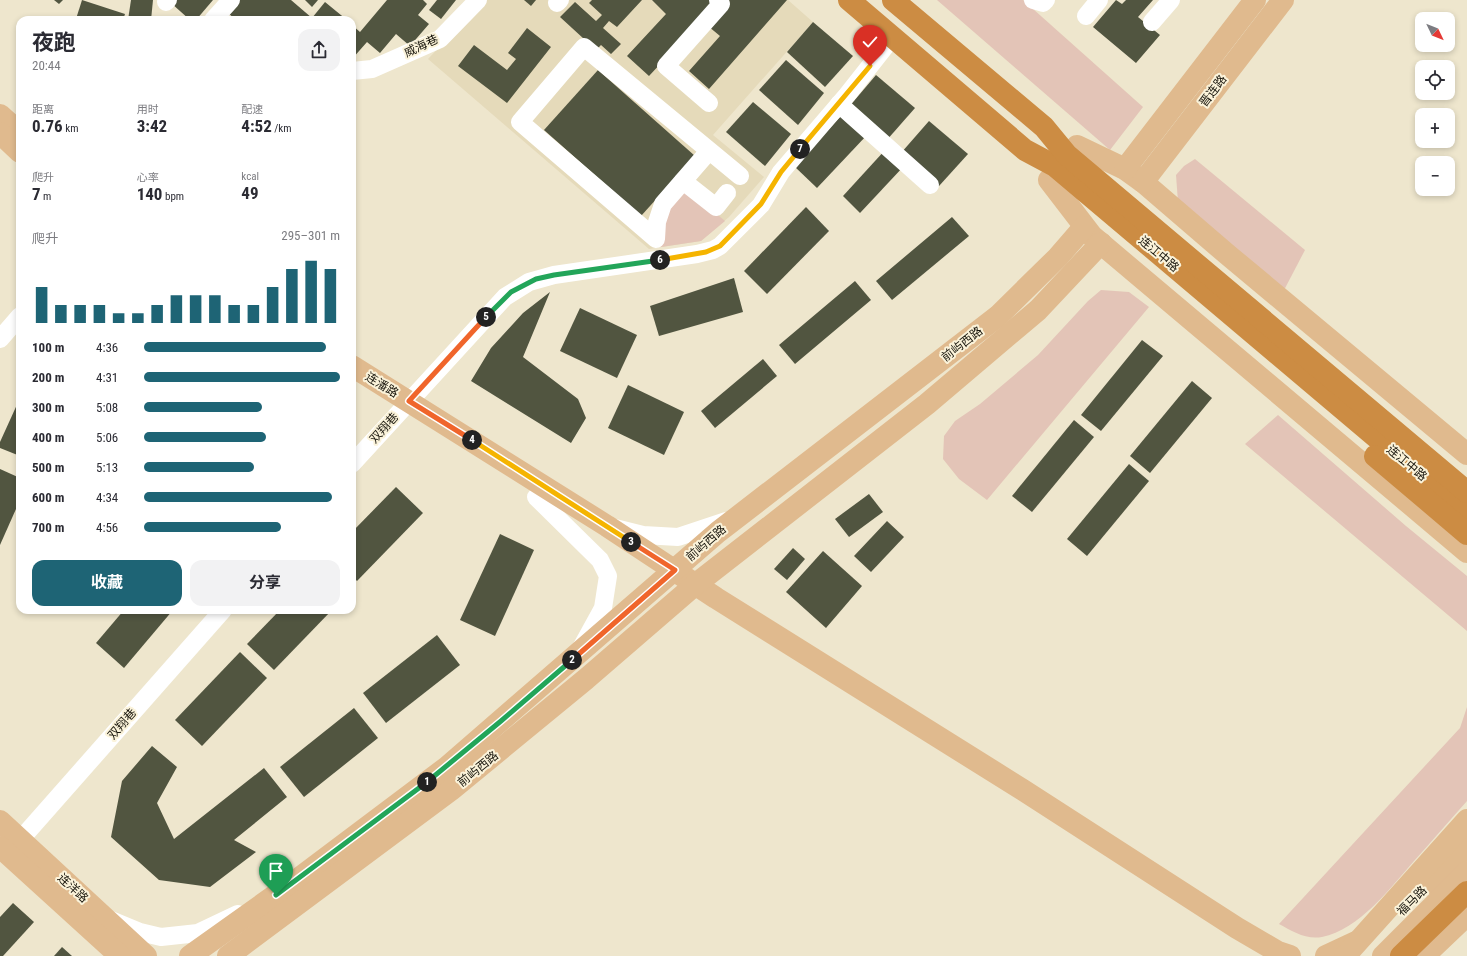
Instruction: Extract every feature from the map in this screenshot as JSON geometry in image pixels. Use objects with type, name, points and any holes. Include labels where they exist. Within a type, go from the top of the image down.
[{"type":"highway","name":"连江中路","points":[[849,0],[1025,150],[1055,166],[1123,213],[1467,492]]},
{"type":"highway","name":"连江中路","points":[[893,0],[1044,127],[1067,155],[1123,213],[1467,514]]},
{"type":"highway","points":[[1044,127],[1122,174],[1467,474]]},
{"type":"highway","points":[[1025,150],[1049,180],[1467,534]]},
{"type":"highway","points":[[1401,956],[1467,892]]},
{"type":"main road","name":"晋连路","points":[[1122,174],[1255,0]]},
{"type":"main road","name":"晋连路","points":[[1143,182],[1283,0]]},
{"type":"main road","points":[[0,115],[16,129]]},
{"type":"main road","points":[[0,133],[16,148]]},
{"type":"main road","points":[[1122,174],[1143,182],[1228,255],[1467,454]]},
{"type":"main road","points":[[1049,180],[1084,227],[1101,244],[1467,552]]},
{"type":"main road","name":"前屿西路","points":[[190,956],[276,895],[447,767],[738,516],[998,316],[1058,257],[1084,227]]},
{"type":"main road","name":"前屿西路","points":[[228,956],[451,790],[519,736],[691,588],[927,404],[1038,310],[1101,244]]},
{"type":"main road","name":"连潘路","points":[[356,369],[404,406],[536,498],[670,574]]},
{"type":"main road","name":"连潘路","points":[[356,385],[404,406],[607,526],[670,574],[691,588]]},
{"type":"main road","points":[[691,588],[1254,956]]},
{"type":"main road","points":[[691,588],[1237,928],[1278,952],[1290,956]]},
{"type":"main road","points":[[1345,956],[1359,948],[1467,820]]},
{"type":"main road","name":"连洋路","points":[[0,821],[146,956]]},
{"type":"main road","name":"福马路","points":[[1359,948],[1467,845]]},
{"type":"main road","points":[[0,849],[52,911],[91,947],[96,956]]},
{"type":"main road","name":"连洋路","points":[[0,849],[120,956]]},
{"type":"main road","name":"福马路","points":[[1383,956],[1467,872]]},
{"type":"main road","points":[[1424,956],[1467,915]]},
{"type":"main road","points":[[248,956],[262,932]]},
{"type":"main road","points":[[1326,956],[1359,948]]},
{"type":"street","points":[[217,16],[231,0]]},
{"type":"street","name":"威海巷","points":[[356,71],[372,69],[440,40],[478,0]]},
{"type":"street","points":[[709,103],[666,66],[721,4],[718,0]]},
{"type":"street","points":[[1033,0],[1043,3],[1046,0]]},
{"type":"street","points":[[1086,16],[1099,0]]},
{"type":"street","points":[[1152,22],[1171,0]]},
{"type":"street","name":"双翔巷","points":[[356,460],[494,307],[511,292],[528,282],[554,275],[697,254],[714,250],[720,246],[761,204],[781,172],[839,104],[892,38]]},
{"type":"street","points":[[709,150],[664,204],[657,222],[656,239],[520,122],[584,47],[709,150],[740,176]]},
{"type":"street","points":[[839,104],[930,185]]},
{"type":"street","points":[[683,181],[716,207],[727,193]]},
{"type":"street","points":[[0,339],[16,321]]},
{"type":"street","points":[[536,498],[600,560],[608,576],[603,608],[576,657]]},
{"type":"street","points":[[607,526],[642,535],[678,537],[705,529],[738,516]]},
{"type":"street","name":"双翔巷","points":[[21,839],[219,614]]},
{"type":"street","points":[[104,917],[140,932],[161,937],[198,933],[276,895]]},
{"type":"shaded area","points":[[484,0],[788,0],[813,22],[713,135],[764,177],[729,217],[701,241],[649,249],[428,59]]},
{"type":"shaded area","points":[[937,0],[1023,0],[1143,107],[1110,150]]},
{"type":"shaded area","points":[[1195,159],[1305,250],[1282,294],[1178,202],[1176,175],[1184,166]]},
{"type":"shaded area","points":[[686,188],[725,221],[701,241],[661,247],[667,206]]},
{"type":"shaded area","points":[[1101,290],[1129,292],[1149,307],[987,500],[959,479],[943,459],[944,436],[955,421],[980,404],[1038,355],[1088,301]]},
{"type":"shaded area","points":[[1278,415],[1406,526],[1467,576],[1467,631],[1245,444]]},
{"type":"shaded area","points":[[1467,707],[1467,801],[1385,895],[1349,926],[1336,933],[1316,938],[1299,934],[1279,924],[1460,728]]},
{"type":"building","points":[[54,0],[63,0],[59,4]]},
{"type":"building","points":[[82,0],[125,14],[124,16],[77,16]]},
{"type":"building","points":[[131,0],[153,0],[151,16],[129,16]]},
{"type":"building","points":[[173,0],[213,0],[199,16],[186,16],[171,3]]},
{"type":"building","points":[[239,0],[291,0],[310,16],[231,16],[228,13]]},
{"type":"building","points":[[305,0],[318,0],[312,7]]},
{"type":"building","points":[[387,0],[423,0],[427,4],[418,15],[429,24],[410,46],[396,34],[380,53],[367,42],[356,54],[356,28],[360,32]]},
{"type":"building","points":[[437,0],[456,0],[441,19],[429,10]]},
{"type":"building","points":[[524,0],[536,0],[531,6]]},
{"type":"building","points":[[592,0],[642,0],[617,27],[609,21],[603,28],[621,44],[611,54],[601,45],[596,50],[560,17],[575,2],[596,21],[602,15],[589,3]]},
{"type":"building","points":[[652,0],[714,0],[717,3],[649,76],[627,56],[666,14]]},
{"type":"building","points":[[722,0],[787,0],[709,89],[689,71],[720,36],[708,26]]},
{"type":"building","points":[[1116,0],[1122,4],[1126,0],[1153,0],[1138,17],[1160,35],[1136,63],[1093,27]]},
{"type":"building","points":[[325,2],[342,16],[314,16]]},
{"type":"building","points":[[813,22],[853,56],[825,87],[787,52]]},
{"type":"building","points":[[527,28],[551,47],[507,103],[458,66],[474,45],[507,70],[516,59],[508,53]]},
{"type":"building","points":[[786,60],[824,93],[798,125],[759,90]]},
{"type":"building","points":[[598,70],[695,156],[641,216],[544,130]]},
{"type":"building","points":[[876,75],[915,108],[886,141],[848,108]]},
{"type":"building","points":[[753,102],[791,134],[765,166],[726,132]]},
{"type":"building","points":[[844,113],[867,135],[817,188],[794,166]]},
{"type":"building","points":[[929,121],[968,154],[939,186],[901,153]]},
{"type":"building","points":[[886,149],[904,166],[860,213],[843,196]]},
{"type":"building","points":[[806,207],[829,231],[767,294],[744,271]]},
{"type":"building","points":[[952,217],[969,236],[892,300],[876,281]]},
{"type":"building","points":[[734,278],[743,312],[659,336],[650,306]]},
{"type":"building","points":[[855,281],[871,300],[795,364],[779,345]]},
{"type":"building","points":[[550,292],[523,357],[578,399],[586,418],[571,443],[471,381],[491,348],[523,313]]},
{"type":"building","points":[[580,308],[637,335],[617,378],[560,351]]},
{"type":"building","points":[[1142,340],[1163,356],[1101,431],[1081,415]]},
{"type":"building","points":[[763,359],[777,376],[715,428],[701,411]]},
{"type":"building","points":[[1192,381],[1212,398],[1150,473],[1130,456]]},
{"type":"building","points":[[628,385],[684,412],[664,455],[608,428]]},
{"type":"building","points":[[16,407],[16,454],[0,448],[0,442]]},
{"type":"building","points":[[1074,420],[1094,437],[1032,512],[1012,496]]},
{"type":"building","points":[[1129,464],[1149,481],[1087,556],[1067,539]]},
{"type":"building","points":[[0,469],[16,476],[16,509],[0,545]]},
{"type":"building","points":[[396,487],[423,513],[357,581],[356,528]]},
{"type":"building","points":[[869,494],[883,512],[849,537],[835,519]]},
{"type":"building","points":[[887,521],[904,537],[871,572],[854,556]]},
{"type":"building","points":[[500,534],[534,550],[495,636],[460,620]]},
{"type":"building","points":[[793,548],[805,559],[787,580],[774,569]]},
{"type":"building","points":[[823,551],[862,586],[826,628],[786,592]]},
{"type":"building","points":[[121,614],[170,614],[124,668],[96,643]]},
{"type":"building","points":[[276,614],[328,614],[274,670],[247,644]]},
{"type":"building","points":[[437,635],[460,665],[386,723],[363,693]]},
{"type":"building","points":[[240,652],[267,678],[202,746],[175,720]]},
{"type":"building","points":[[354,708],[378,738],[304,797],[280,767]]},
{"type":"building","points":[[152,746],[177,767],[157,803],[174,839],[264,768],[287,797],[234,840],[256,852],[210,887],[159,880],[111,837],[122,781]]},
{"type":"building","points":[[13,903],[34,922],[3,956],[0,956],[0,917]]},
{"type":"building","points":[[62,947],[72,956],[54,956]]},
{"type":"route","points":[[276,895],[393,809],[447,767],[675,570],[409,401],[494,307],[511,292],[528,282],[554,275],[697,254],[714,250],[720,246],[735,233],[761,204],[781,172],[870,66]]}]
